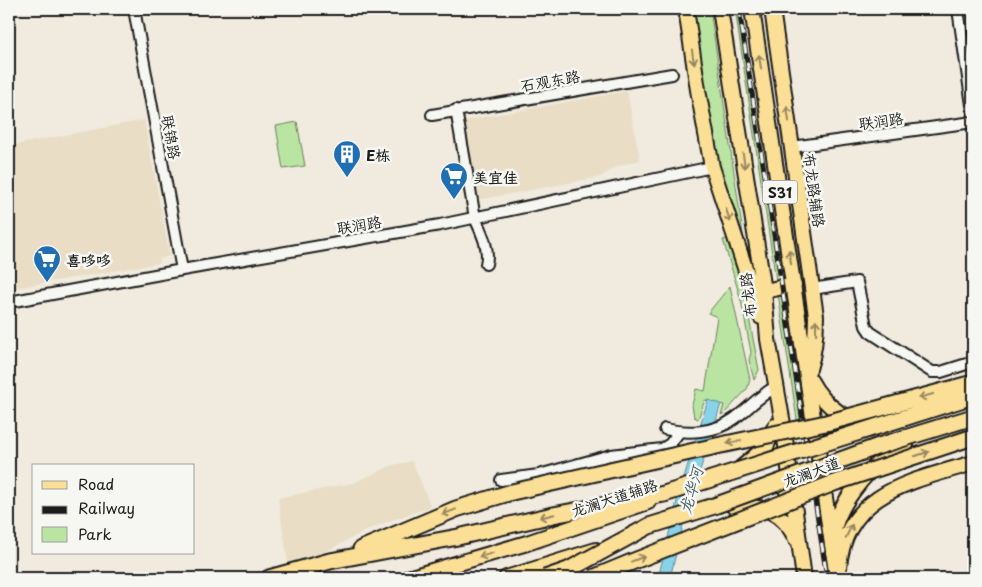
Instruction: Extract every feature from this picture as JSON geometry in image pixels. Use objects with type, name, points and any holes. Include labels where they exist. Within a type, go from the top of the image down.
[{"type":"highway","points":[[299,578],[390,535],[483,500],[544,484],[826,423],[973,383]]},
{"type":"highway","name":"龙澜大道","points":[[269,578],[330,561],[482,532],[553,515],[665,496],[973,396]]},
{"type":"highway","name":"龙澜大道","points":[[545,578],[568,570],[652,529],[879,446],[973,417]]},
{"type":"highway","points":[[593,578],[834,483],[973,437]]},
{"type":"main road","points":[[686,9],[702,119],[712,167],[768,339]]},
{"type":"main road","name":"布龙路","points":[[720,9],[764,292],[768,339],[778,392],[804,578]]},
{"type":"main road","name":"布龙路辅路","points":[[772,9],[812,290],[816,337],[813,357],[807,374]]},
{"type":"main road","name":"S31","points":[[753,11],[838,578]]},
{"type":"main road","points":[[764,292],[794,285]]},
{"type":"main road","points":[[807,374],[826,403],[838,413],[867,426],[887,426]]},
{"type":"main road","points":[[721,480],[751,461],[766,447],[773,434],[777,418],[778,392]]},
{"type":"main road","name":"龙澜大道辅路","points":[[408,578],[453,572],[527,543],[665,496],[973,400]]},
{"type":"main road","points":[[506,578],[652,529],[719,511],[822,475],[847,464],[973,424]]},
{"type":"main road","points":[[832,547],[836,520],[857,486],[885,457],[906,445]]},
{"type":"main road","points":[[838,578],[846,536],[860,513],[870,503],[884,494],[905,485],[973,464]]},
{"type":"main road","points":[[733,506],[750,506],[772,511],[782,517],[791,528],[800,547]]},
{"type":"street","name":"联锦路","points":[[134,9],[182,270]]},
{"type":"street","points":[[958,9],[973,112]]},
{"type":"street","name":"石观东路","points":[[432,115],[672,74]]},
{"type":"street","points":[[456,110],[475,218],[486,248],[486,264]]},
{"type":"street","name":"联润路","points":[[792,147],[973,122]]},
{"type":"street","name":"联润路","points":[[9,302],[475,218],[712,167]]},
{"type":"street","points":[[812,290],[857,282],[867,329],[873,335],[929,371],[937,372],[973,362]]},
{"type":"street","points":[[665,429],[679,432],[718,428],[733,420],[767,391],[778,392]]},
{"type":"street","points":[[501,480],[539,475],[611,455],[662,449],[670,444],[679,432]]},
{"type":"shaded area","points":[[627,91],[640,160],[618,166],[600,177],[477,199],[464,123],[467,120]]},
{"type":"shaded area","points":[[144,120],[170,256],[159,259],[159,263],[9,289],[9,146]]},
{"type":"shaded area","points":[[412,461],[431,507],[365,531],[327,551],[288,563],[278,498],[353,483],[393,465]]},
{"type":"green space","points":[[692,9],[710,9],[747,261],[713,141]]},
{"type":"green space","points":[[735,9],[740,9],[803,426],[798,426]]},
{"type":"green space","points":[[766,26],[769,26],[811,329],[805,287]]},
{"type":"green space","points":[[297,122],[305,166],[283,169],[276,126]]},
{"type":"green space","points":[[729,238],[744,292],[759,370],[754,380],[749,360],[751,352],[741,300],[723,240]]},
{"type":"green space","points":[[730,286],[750,380],[747,389],[724,414],[721,415],[724,405],[705,400],[698,419],[694,417],[692,405],[696,389],[705,391],[717,317],[708,313]]},
{"type":"water","name":"龙华河","points":[[708,400],[721,404],[683,525],[670,578],[658,578],[679,493]]},
{"type":"railway","points":[[739,9],[827,578]]},
{"type":"place","name":"E栋","points":[[347,178]]},
{"type":"place","name":"美宜佳","points":[[454,200]]},
{"type":"place","name":"喜哆哆","points":[[47,283]]}]
